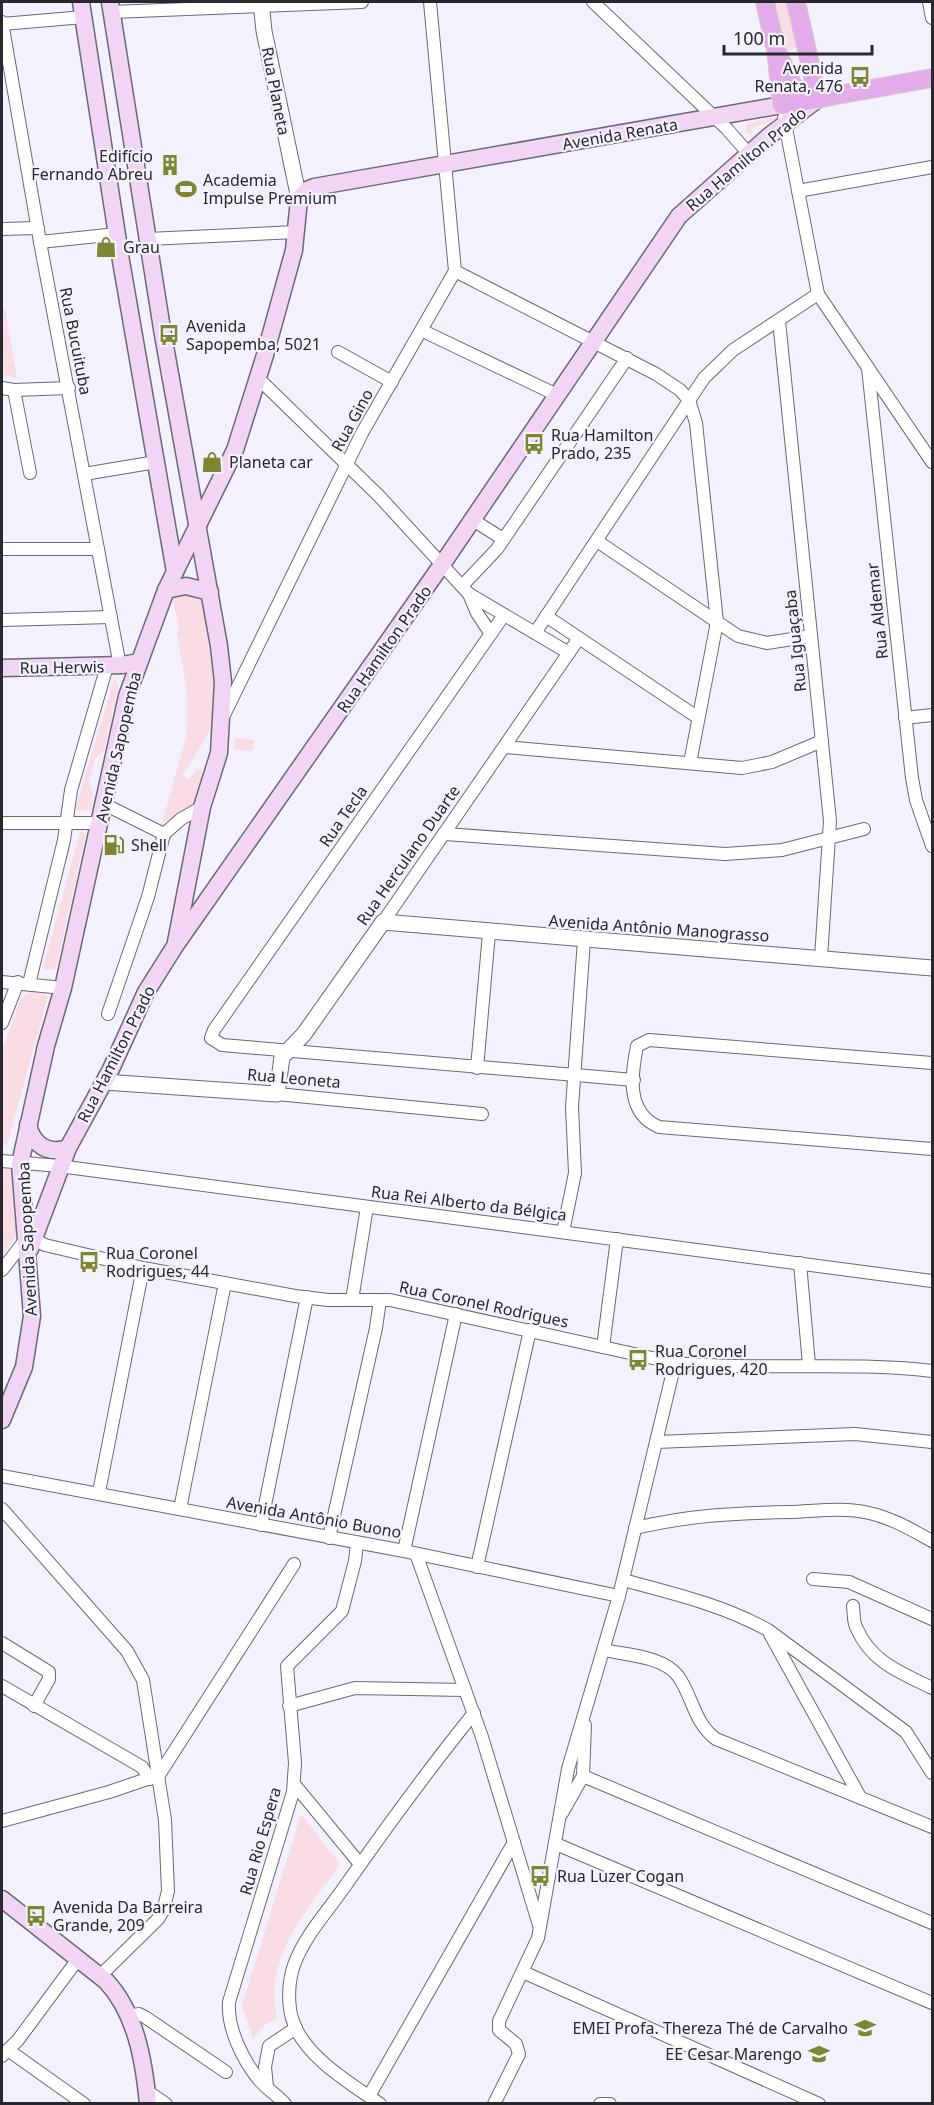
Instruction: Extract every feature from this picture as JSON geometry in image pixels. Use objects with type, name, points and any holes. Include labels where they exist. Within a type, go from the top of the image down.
[{"type":"main road","points":[[765,2],[776,50],[784,114]]},
{"type":"main road","points":[[796,2],[806,48],[810,100]]},
{"type":"main road","points":[[111,7],[148,239],[200,507],[197,528],[175,572]]},
{"type":"main road","points":[[82,9],[117,234],[175,572]]},
{"type":"main road","points":[[776,50],[793,58],[801,55],[806,48]]},
{"type":"main road","points":[[776,50],[810,100]]},
{"type":"main road","name":"Avenida Renata","points":[[300,190],[716,118],[784,114],[810,100],[933,78]]},
{"type":"main road","name":"Rua Hamilton Prado","points":[[28,1240],[59,1166],[104,1082],[146,992],[175,946],[443,564],[679,216],[748,154],[784,114]]},
{"type":"main road","name":"Rua Planeta","points":[[200,507],[235,450],[258,378],[297,232],[300,190]]},
{"type":"main road","points":[[175,946],[202,807],[219,753],[222,718],[223,682],[210,592],[197,528]]},
{"type":"main road","name":"Avenida Sapopemba","points":[[2,1420],[24,1367],[30,1342],[32,1314],[28,1240],[20,1164],[63,988],[127,696],[124,666],[175,572]]},
{"type":"main road","points":[[166,590],[186,586],[210,592]]},
{"type":"main road","name":"Rua Herwis","points":[[2,668],[124,666]]},
{"type":"main road","points":[[28,1125],[30,1134],[42,1147],[59,1150],[68,1148]]},
{"type":"main road","points":[[4,1905],[100,1976],[118,1994],[129,2016],[140,2051],[147,2097]]},
{"type":"street","points":[[111,7],[362,2]]},
{"type":"street","points":[[430,2],[447,165],[455,271],[627,358],[680,390],[689,400],[696,423],[717,622],[690,763]]},
{"type":"street","points":[[593,2],[716,118],[748,154]]},
{"type":"street","points":[[930,2],[933,18]]},
{"type":"street","name":"Rua Planeta","points":[[262,4],[264,31],[300,190]]},
{"type":"street","points":[[2,23],[82,9]]},
{"type":"street","name":"Rua Bucuituba","points":[[2,23],[40,242],[98,549],[111,617],[124,666]]},
{"type":"street","points":[[784,114],[818,294],[933,462]]},
{"type":"street","points":[[798,191],[933,167]]},
{"type":"street","points":[[2,229],[38,228]]},
{"type":"street","points":[[148,239],[297,232]]},
{"type":"street","points":[[40,242],[117,234]]},
{"type":"street","name":"Rua Gino","points":[[222,718],[346,464],[455,271]]},
{"type":"street","points":[[535,633],[689,400],[718,362],[747,339],[779,321],[818,294]]},
{"type":"street","name":"Rua Iguaçaba","points":[[779,321],[831,836],[821,958]]},
{"type":"street","points":[[423,330],[557,395]]},
{"type":"street","points":[[338,352],[392,382]]},
{"type":"street","points":[[466,590],[627,358]]},
{"type":"street","name":"Rua Aldemar","points":[[868,368],[905,718],[916,800],[933,846]]},
{"type":"street","points":[[258,378],[346,464],[466,590],[569,653]]},
{"type":"street","points":[[30,473],[5,389],[69,388]]},
{"type":"street","points":[[84,474],[156,462]]},
{"type":"street","points":[[473,520],[503,539]]},
{"type":"street","points":[[597,541],[738,636],[767,643],[811,636]]},
{"type":"street","points":[[2,549],[98,549]]},
{"type":"street","points":[[466,590],[490,634]]},
{"type":"street","name":"Rua Tecla","points":[[288,1051],[222,1045],[211,1038],[214,1030],[504,615]]},
{"type":"street","points":[[546,616],[697,717]]},
{"type":"street","points":[[2,620],[111,617]]},
{"type":"street","name":"Rua Herculano Duarte","points":[[277,1094],[281,1061],[304,1034],[445,834],[579,638]]},
{"type":"street","points":[[2,1023],[12,984],[64,840],[71,790],[124,666]]},
{"type":"street","points":[[905,718],[933,715]]},
{"type":"street","points":[[505,747],[742,768],[772,762],[822,741]]},
{"type":"street","points":[[104,804],[164,834]]},
{"type":"street","points":[[108,1014],[148,897],[164,834],[202,807]]},
{"type":"street","points":[[2,823],[100,823]]},
{"type":"street","points":[[445,834],[725,854],[782,850],[864,829]]},
{"type":"street","name":"Avenida Antônio Manograsso","points":[[383,922],[489,933],[933,968]]},
{"type":"street","points":[[477,1068],[489,933]]},
{"type":"street","points":[[563,1232],[575,1173],[574,1075],[584,940]]},
{"type":"street","points":[[12,984],[63,988]]},
{"type":"street","points":[[933,1063],[649,1040],[637,1046],[634,1080],[638,1112],[643,1118],[659,1127],[933,1149]]},
{"type":"street","points":[[288,1051],[634,1080]]},
{"type":"street","name":"Rua Leoneta","points":[[104,1082],[277,1094],[482,1114]]},
{"type":"street","name":"Rua Rei Alberto da Bélgica","points":[[2,1161],[59,1166],[933,1281]]},
{"type":"street","points":[[352,1300],[367,1207]]},
{"type":"street","points":[[603,1347],[617,1239]]},
{"type":"street","points":[[2,1270],[12,1254],[28,1240]]},
{"type":"street","name":"Rua Coronel Rodrigues","points":[[28,1240],[143,1268],[307,1298],[380,1300],[456,1314],[675,1363],[710,1366],[880,1364],[933,1371]]},
{"type":"street","points":[[800,1263],[809,1365]]},
{"type":"street","points":[[99,1492],[143,1268]]},
{"type":"street","points":[[180,1509],[225,1283]]},
{"type":"street","points":[[261,1525],[307,1298]]},
{"type":"street","points":[[329,1538],[376,1328],[380,1300]]},
{"type":"street","points":[[456,1314],[410,1552],[474,1713],[540,1928]]},
{"type":"street","points":[[477,1567],[530,1330]]},
{"type":"street","points":[[494,2103],[519,2055],[516,2044],[501,2034],[498,2026],[540,1928],[568,1768],[619,1596],[675,1363]]},
{"type":"street","points":[[656,1442],[855,1434],[933,1442]]},
{"type":"street","name":"Avenida Antônio Buono","points":[[2,1476],[99,1492],[410,1552],[619,1596]]},
{"type":"street","points":[[2,1509],[78,1593],[136,1664],[143,1680],[154,1777],[165,1820],[168,1891],[166,1902],[158,1919],[100,1976]]},
{"type":"street","points":[[635,1528],[686,1517],[728,1512],[846,1510],[871,1513],[895,1521],[933,1541]]},
{"type":"street","name":"Rua Rio Espera","points":[[285,2103],[251,2068],[228,2013],[229,2002],[294,1784],[295,1763],[287,1666],[342,1611],[355,1561],[357,1543]]},
{"type":"street","points":[[2,1821],[110,1792],[154,1777],[294,1564]]},
{"type":"street","points":[[813,1579],[849,1582],[933,1619]]},
{"type":"street","points":[[623,1580],[685,1597],[750,1620],[768,1630],[906,1732],[933,1773]]},
{"type":"street","points":[[853,1606],[857,1630],[874,1656],[894,1671],[933,1688]]},
{"type":"street","points":[[768,1630],[860,1797]]},
{"type":"street","points":[[2,1642],[49,1672],[49,1679],[34,1706]]},
{"type":"street","points":[[604,1650],[644,1658],[668,1667],[677,1675],[702,1725],[716,1739],[933,1827]]},
{"type":"street","points":[[2,1686],[142,1767],[154,1777]]},
{"type":"street","points":[[289,1706],[355,1688],[465,1689]]},
{"type":"street","points":[[560,1815],[583,1776],[585,1712]]},
{"type":"street","points":[[474,1713],[431,1766],[360,1864],[301,1949],[293,1968],[289,1990],[291,2015],[296,2028],[317,2055],[374,2100],[514,1842]]},
{"type":"street","points":[[583,1776],[933,1923]]},
{"type":"street","points":[[294,1784],[360,1864]]},
{"type":"street","points":[[556,1844],[933,2003]]},
{"type":"street","points":[[78,1959],[18,2040],[5,2053],[84,2103]]},
{"type":"street","points":[[523,1972],[819,2103]]},
{"type":"street","points":[[129,2016],[139,2014],[146,2017],[226,2072]]},
{"type":"street","points":[[267,2087],[265,2067],[269,2046],[296,2028]]},
{"type":"street","points":[[147,2097],[166,2103]]},
{"type":"street","points":[[600,2103],[610,2103]]},
{"type":"shaded area","points":[[774,2],[793,2],[800,47],[786,51]]},
{"type":"shaded area","points":[[776,117],[776,119],[753,128],[751,136],[746,132],[746,123]]},
{"type":"shaded area","points":[[2,310],[5,310],[17,378],[2,375]]},
{"type":"shaded area","points":[[192,589],[205,600],[215,653],[217,720],[183,775],[188,780],[197,769],[202,770],[201,797],[183,814],[162,822],[187,733],[187,691],[177,633],[179,626],[172,598],[177,592]]},
{"type":"shaded area","points":[[115,676],[118,687],[104,751],[95,758],[89,784],[94,795],[91,811],[75,810]]},
{"type":"shaded area","points":[[235,738],[254,740],[253,751],[234,750]]},
{"type":"shaded area","points":[[80,832],[86,833],[56,969],[45,970],[43,968]]},
{"type":"shaded area","points":[[33,991],[48,996],[7,1145],[2,1145],[2,1051],[21,998]]},
{"type":"shaded area","points":[[2,1168],[10,1169],[16,1176],[20,1229],[2,1257]]},
{"type":"shaded area","points":[[301,1814],[340,1864],[302,1917],[282,1955],[276,1975],[274,1996],[277,2018],[265,2025],[253,2039],[242,2006]]},
{"type":"place","name":"Avenida Renata, 476","points":[[860,77]]},
{"type":"place","name":"Edifício Fernando Abreu","points":[[170,165]]},
{"type":"place","name":"Academia Impulse Premium","points":[[186,189]]},
{"type":"place","name":"Grau","points":[[106,247]]},
{"type":"place","name":"Avenida Sapopemba, 5021","points":[[169,335]]},
{"type":"place","name":"Rua Hamilton Prado, 235","points":[[534,444]]},
{"type":"place","name":"Planeta car","points":[[212,462]]},
{"type":"place","name":"Shell","points":[[114,845]]},
{"type":"place","name":"Rua Coronel Rodrigues, 44","points":[[89,1262]]},
{"type":"place","name":"Rua Coronel Rodrigues, 420","points":[[638,1360]]},
{"type":"place","name":"Rua Luzer Cogan","points":[[540,1876]]},
{"type":"place","name":"Avenida Da Barreira Grande, 209","points":[[36,1916]]},
{"type":"place","name":"EMEI Profa. Thereza Thé de Carvalho","points":[[865,2028]]},
{"type":"place","name":"EE Cesar Marengo","points":[[819,2054]]}]
